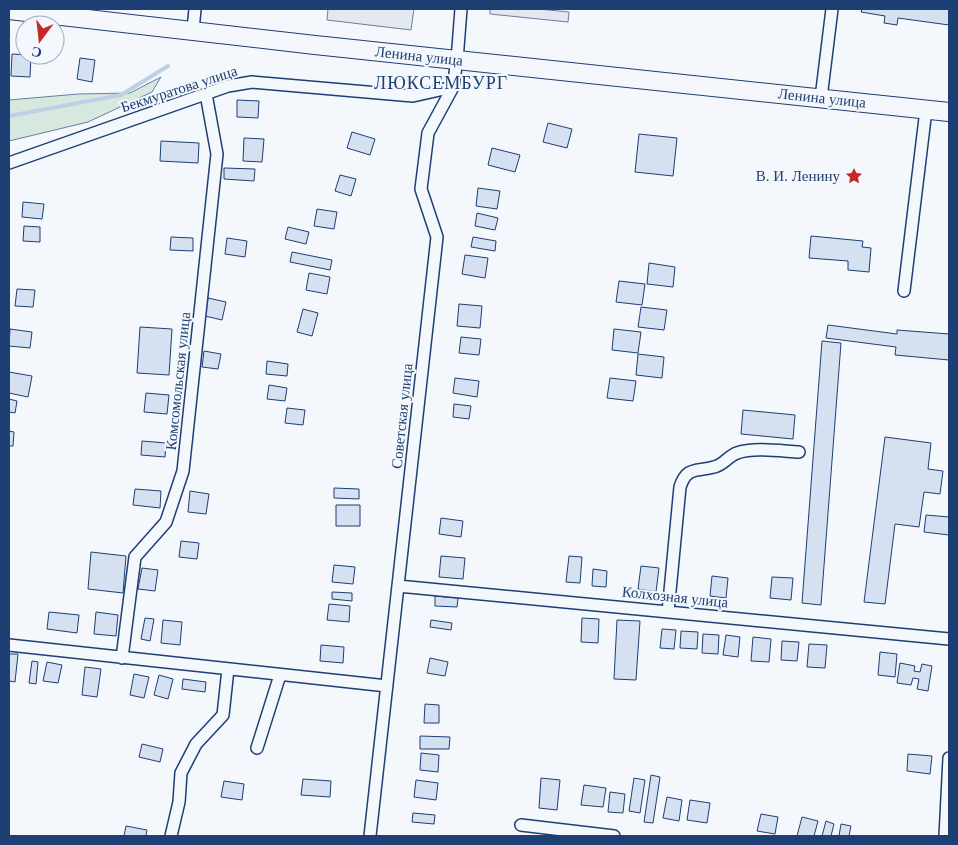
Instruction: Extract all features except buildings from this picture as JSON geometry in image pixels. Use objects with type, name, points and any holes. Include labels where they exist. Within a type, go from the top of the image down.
[{"type":"main road","name":"Ленина улица","points":[[19,10],[457,60],[949,112]]},
{"type":"street","points":[[192,30],[195,9]]},
{"type":"street","name":"Советская улица","points":[[370,836],[437,236],[421,189],[428,133],[453,87],[461,9]]},
{"type":"street","points":[[821,98],[832,9]]},
{"type":"street","name":"Бекмуратова улица","points":[[9,163],[228,86],[252,82],[413,96],[453,87]]},
{"type":"street","name":"Комсомольская улица","points":[[122,658],[135,557],[166,522],[183,471],[217,154],[206,94]]},
{"type":"street","points":[[904,291],[926,110]]},
{"type":"street","points":[[9,163],[9,168]]},
{"type":"street","points":[[668,612],[680,487],[684,477],[690,471],[719,465],[735,453],[746,450],[800,452]]},
{"type":"street","name":"Колхозная улица","points":[[398,586],[949,639]]},
{"type":"street","points":[[9,645],[388,686]]},
{"type":"street","points":[[171,836],[179,802],[181,773],[196,744],[223,715],[228,669]]},
{"type":"street","points":[[258,748],[280,675]]},
{"type":"street","points":[[945,836],[949,758]]},
{"type":"street","points":[[521,825],[614,836]]},
{"type":"shaded area","points":[[328,9],[414,9],[411,30],[327,20]]},
{"type":"shaded area","points":[[490,9],[539,9],[569,12],[568,22],[490,14]]},
{"type":"shaded area","points":[[161,77],[152,92],[88,122],[9,141],[9,100],[78,94],[130,93]]},
{"type":"waterway","points":[[9,116],[121,95],[168,66]]},
{"type":"place","name":"В. И. Ленину","points":[[854,176]]},
{"type":"district","name":"ЛЮКСЕМБУРГ","points":[[441,83]]}]
